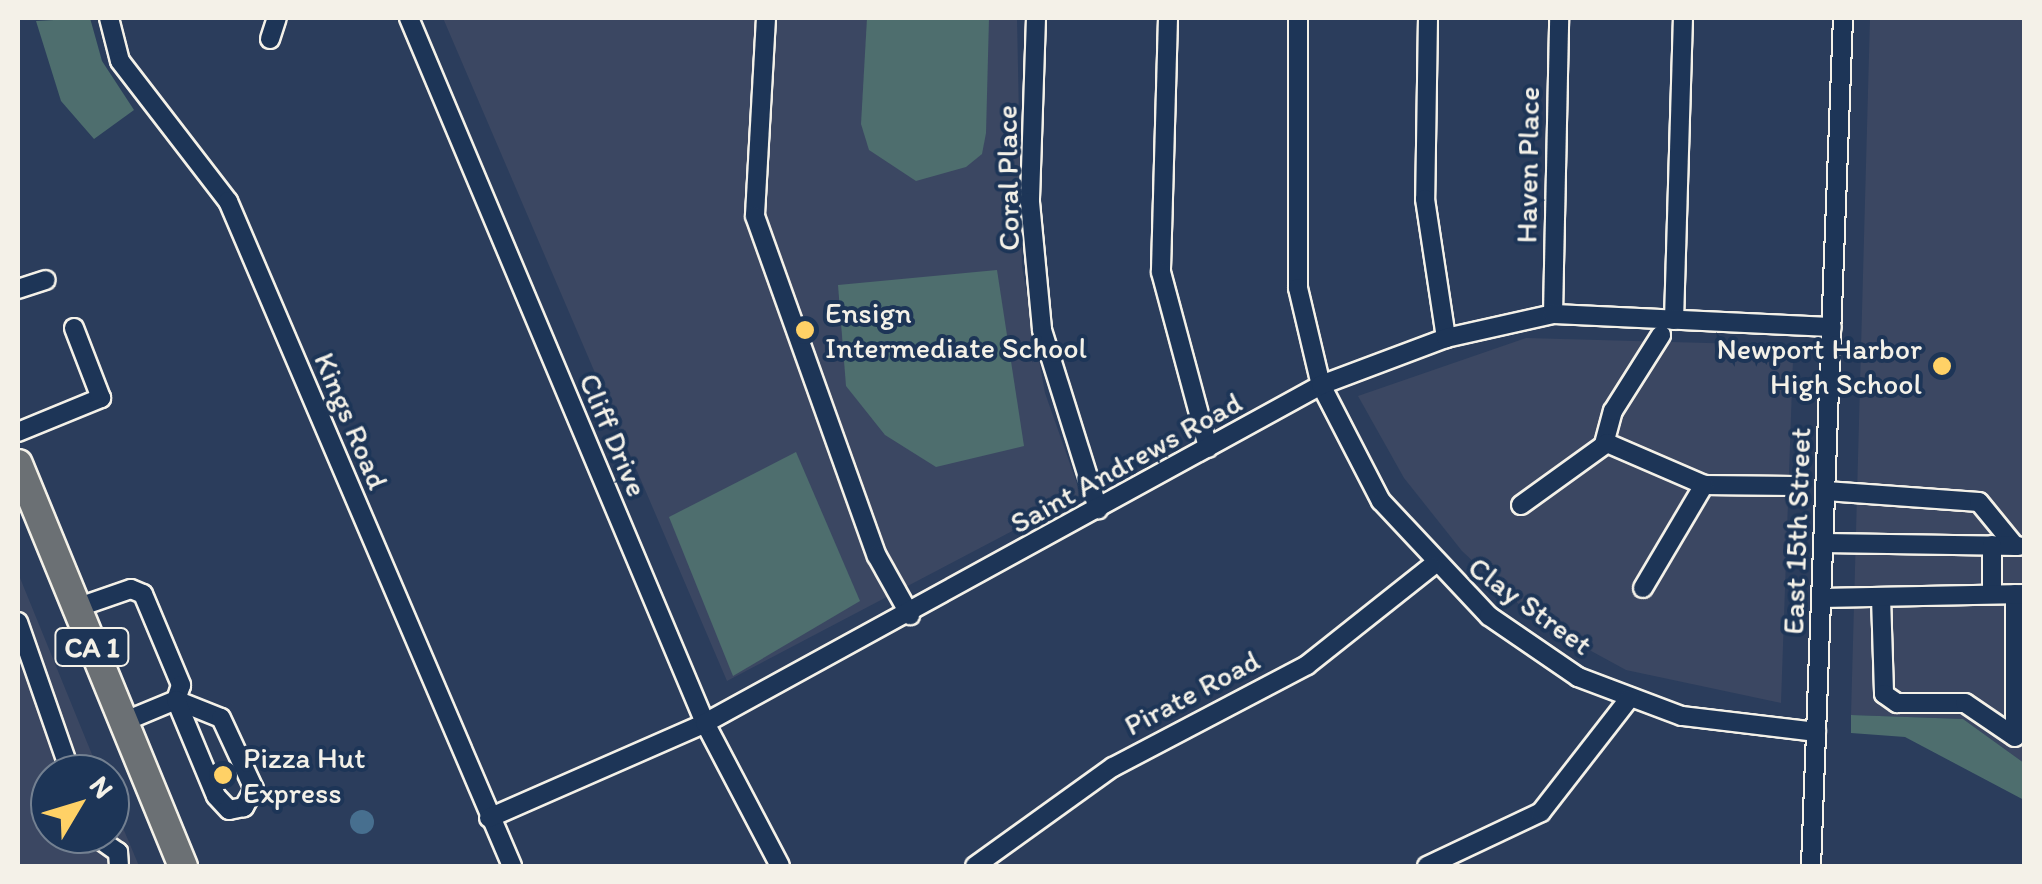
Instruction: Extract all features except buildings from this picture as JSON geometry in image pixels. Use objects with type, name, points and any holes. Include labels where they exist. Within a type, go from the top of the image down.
[{"type":"highway","name":"CA 1","points":[[18,464],[182,866]]},
{"type":"street","name":"Kings Road","points":[[109,18],[120,62],[228,200],[512,866]]},
{"type":"street","points":[[270,39],[278,18]]},
{"type":"street","name":"Cliff Drive","points":[[410,18],[705,723],[780,866]]},
{"type":"street","points":[[766,18],[754,216],[877,556],[910,615]]},
{"type":"street","name":"Coral Place","points":[[1036,18],[1030,202],[1042,330],[1098,509]]},
{"type":"street","points":[[1168,18],[1161,272],[1208,448]]},
{"type":"street","name":"Clay Street","points":[[1298,18],[1298,288],[1321,386],[1381,501],[1432,566],[1535,650],[1629,698],[1682,716],[1816,732]]},
{"type":"street","points":[[1428,18],[1424,199],[1446,338]]},
{"type":"street","name":"Haven Place","points":[[1553,314],[1559,18]]},
{"type":"street","points":[[1674,320],[1683,18]]},
{"type":"street","name":"East 15th Street","points":[[1810,866],[1843,18]]},
{"type":"street","points":[[18,289],[46,280]]},
{"type":"street","name":"Saint Andrews Road","points":[[490,818],[705,723],[910,615],[1321,386],[1446,338],[1553,314],[1832,327]]},
{"type":"street","points":[[18,432],[101,398],[74,328]]},
{"type":"street","points":[[1520,505],[1604,444],[1613,411],[1661,335]]},
{"type":"street","points":[[1604,444],[1651,454],[1704,485],[1794,486]]},
{"type":"street","points":[[1643,588],[1704,485]]},
{"type":"street","points":[[1826,492],[1980,502],[2020,546]]},
{"type":"street","points":[[1824,543],[2020,546]]},
{"type":"street","points":[[1992,544],[1992,594]]},
{"type":"street","name":"Pirate Road","points":[[975,866],[1113,767],[1307,665],[1432,566]]},
{"type":"street","points":[[76,608],[131,588],[143,594],[181,684],[176,700],[216,796],[229,810],[244,807],[254,789],[221,718],[176,700],[123,722]]},
{"type":"street","points":[[1822,598],[2020,594],[2015,737],[1965,704],[1884,694],[1881,597]]},
{"type":"street","points":[[18,622],[64,754]]},
{"type":"street","points":[[1427,866],[1541,812],[1629,698]]},
{"type":"shaded area","name":"Ensign Intermediate School","points":[[443,18],[1017,18],[1022,267],[1045,393],[1081,495],[727,681]]},
{"type":"shaded area","name":"Newport Harbor High School","points":[[1870,18],[2024,18],[2024,763],[1963,719],[1851,715]]},
{"type":"shaded area","points":[[1526,338],[1780,345],[1793,359],[1781,703],[1626,670],[1538,622],[1462,551],[1404,478],[1358,396]]},
{"type":"shaded area","points":[[18,573],[92,754],[30,754],[30,854],[130,854],[130,845],[139,866],[18,866]]},
{"type":"shaded area","points":[[362,810],[374,822],[362,834],[350,822]]},
{"type":"green space","points":[[90,18],[102,61],[134,110],[94,139],[61,101],[36,21]]},
{"type":"green space","points":[[867,18],[989,18],[986,133],[982,154],[966,167],[916,181],[869,150],[861,124]]},
{"type":"green space","points":[[997,270],[1024,446],[936,467],[885,435],[846,386],[838,285]]},
{"type":"green space","points":[[796,452],[860,601],[733,676],[669,517]]},
{"type":"green space","points":[[1851,715],[1963,719],[2024,763],[2024,800],[1905,737],[1851,733]]},
{"type":"place","name":"Ensign Intermediate School","points":[[805,330]]},
{"type":"place","name":"Newport Harbor High School","points":[[1942,366]]},
{"type":"place","name":"Pizza Hut Express","points":[[223,775]]}]
